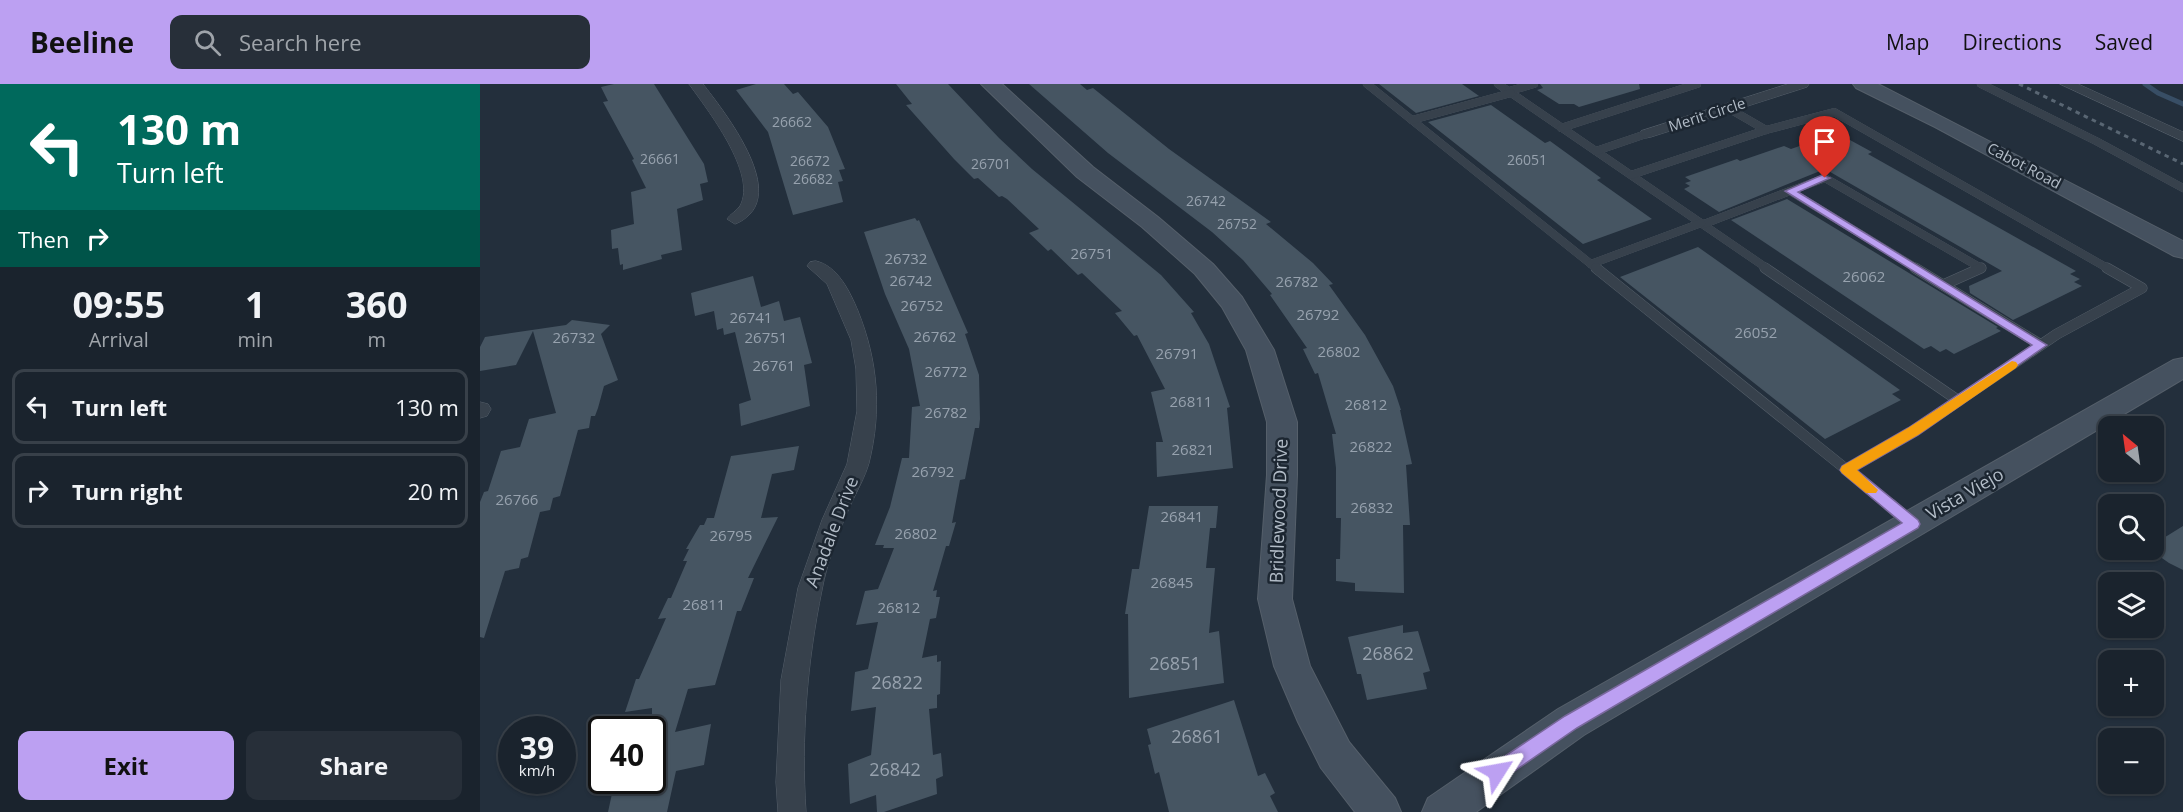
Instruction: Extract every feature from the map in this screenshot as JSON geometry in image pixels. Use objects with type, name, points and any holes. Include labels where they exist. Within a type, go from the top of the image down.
[{"type":"street","points":[[696,84],[733,134],[751,186],[748,206],[735,219]]},
{"type":"street","name":"Bridlewood Drive","points":[[991,84],[1085,172],[1150,222],[1204,269],[1233,303],[1260,350],[1282,422],[1282,475],[1275,599],[1292,666],[1335,756],[1381,812]]},
{"type":"street","name":"Merit Circle","points":[[1647,134],[1802,84]]},
{"type":"street","name":"Cabot Road","points":[[1863,84],[1942,123],[2183,251]]},
{"type":"street","points":[[2067,84],[2183,137]]},
{"type":"street","name":"Anadale Drive","points":[[792,812],[790,782],[794,680],[810,588],[833,520],[858,464],[867,411],[866,369],[860,340],[846,302],[834,281],[816,266]]},
{"type":"street","name":"Vista Viejo","points":[[1442,812],[1571,722],[2183,367]]},
{"type":"lane","points":[[1367,84],[1913,524]]},
{"type":"lane","points":[[1498,84],[1959,401]]},
{"type":"lane","points":[[1412,120],[1534,84]]},
{"type":"lane","points":[[1561,128],[1697,84]]},
{"type":"lane","points":[[1981,84],[2097,141],[2183,188]]},
{"type":"lane","points":[[1728,108],[1766,130]]},
{"type":"lane","points":[[1631,175],[1766,130],[1834,112],[2142,288],[2041,345],[1913,432],[1847,470]]},
{"type":"lane","points":[[1596,151],[1647,134]]},
{"type":"lane","points":[[1591,264],[1825,178],[1981,268],[1942,285]]},
{"type":"lane","points":[[1790,191],[2041,345]]},
{"type":"building","points":[[614,84],[654,84],[704,164],[708,182],[700,184],[703,200],[677,209],[682,250],[661,255],[662,259],[623,270],[623,264],[620,265],[618,248],[612,249],[611,230],[634,224],[631,192],[646,188],[632,160],[634,159],[603,102],[608,101],[601,87]]},
{"type":"building","points":[[756,84],[784,84],[793,94],[798,92],[828,127],[845,169],[839,170],[843,181],[838,182],[843,202],[793,215],[768,132],[736,90]]},
{"type":"building","points":[[896,84],[948,84],[1032,169],[1161,275],[1194,312],[1191,313],[1209,344],[1230,407],[1227,408],[1233,468],[1157,477],[1156,442],[1163,442],[1151,392],[1165,389],[1137,335],[1134,336],[1115,313],[1122,311],[1082,273],[1078,275],[1051,249],[1048,251],[1029,233],[1039,229],[1007,199],[999,197],[978,178],[974,179],[954,159],[906,105],[912,104]]},
{"type":"building","points":[[1029,84],[1080,84],[1087,90],[1093,88],[1169,149],[1271,222],[1266,224],[1313,263],[1333,284],[1329,285],[1365,335],[1393,386],[1401,410],[1412,464],[1406,465],[1410,525],[1403,525],[1404,593],[1355,591],[1355,583],[1336,581],[1336,559],[1340,559],[1341,518],[1336,518],[1336,468],[1332,434],[1336,434],[1318,373],[1315,374],[1303,349],[1307,348],[1270,295],[1272,294],[1243,260],[1212,232],[1108,153]]},
{"type":"building","points":[[1379,84],[1462,84],[1479,96],[1416,113]]},
{"type":"building","points":[[1540,84],[1639,84],[1640,89],[1579,107],[1574,104],[1559,104],[1537,90],[1543,88]]},
{"type":"building","points":[[1491,105],[1545,143],[1550,141],[1601,178],[1597,180],[1652,219],[1583,244],[1428,122]]},
{"type":"building","points":[[1825,137],[1842,142],[1850,140],[1872,152],[1868,154],[2076,271],[2070,274],[2080,279],[2074,282],[2082,286],[2013,320],[1970,293],[1969,286],[2002,271],[1825,169],[1719,212],[1684,189],[1690,186],[1685,183],[1691,181],[1685,177],[1737,159],[1740,161],[1784,146],[1791,149]]},
{"type":"building","points":[[1787,199],[1998,327],[1996,328],[2001,331],[1954,354],[1946,349],[1940,352],[1931,346],[1924,349],[1731,220]]},
{"type":"building","points":[[915,218],[919,220],[968,333],[965,334],[979,375],[980,419],[979,428],[975,428],[965,479],[960,480],[952,523],[956,522],[949,546],[946,546],[933,591],[937,590],[936,597],[940,597],[936,618],[930,619],[922,658],[937,655],[937,662],[941,661],[940,694],[937,695],[937,708],[929,709],[933,755],[941,753],[943,776],[936,779],[937,794],[884,812],[877,812],[876,795],[850,804],[848,764],[871,755],[876,707],[851,711],[855,672],[868,669],[878,622],[856,625],[865,591],[878,589],[894,548],[875,545],[890,507],[902,458],[909,458],[912,407],[920,406],[909,349],[885,294],[864,232]]},
{"type":"building","points":[[1698,247],[1900,390],[1892,394],[1901,400],[1825,439],[1620,277]]},
{"type":"building","points":[[753,276],[761,307],[779,301],[784,321],[800,317],[812,363],[804,365],[810,406],[741,426],[739,404],[751,400],[735,332],[724,335],[723,328],[717,330],[714,311],[695,316],[691,293]]},
{"type":"building","points":[[572,320],[610,325],[601,334],[618,380],[604,386],[595,416],[591,416],[589,428],[578,430],[560,496],[553,498],[550,510],[540,512],[528,557],[521,559],[519,568],[505,571],[484,638],[480,637],[480,502],[484,492],[488,491],[501,451],[520,447],[529,419],[556,413],[533,331],[516,365],[480,371],[480,347],[485,337],[566,325]]},
{"type":"building","points":[[799,446],[794,470],[772,474],[761,518],[778,517],[748,578],[754,578],[741,611],[737,611],[715,685],[688,689],[675,732],[711,724],[704,765],[676,771],[667,812],[608,812],[612,794],[666,794],[666,716],[652,716],[652,708],[625,712],[636,679],[639,679],[666,618],[658,619],[668,598],[671,598],[687,561],[683,561],[689,549],[686,549],[700,525],[704,525],[707,518],[714,518],[731,456]]},
{"type":"building","points":[[1149,506],[1218,506],[1216,528],[1210,528],[1206,568],[1215,568],[1209,633],[1219,631],[1224,683],[1129,698],[1128,614],[1125,614],[1132,569],[1139,569]]},
{"type":"building","points":[[2183,526],[2183,570],[2164,560],[2164,538]]},
{"type":"building","points":[[1403,625],[1403,633],[1418,631],[1430,671],[1423,673],[1427,689],[1367,700],[1361,674],[1357,674],[1348,637]]},
{"type":"building","points":[[1234,700],[1258,776],[1265,773],[1275,793],[1270,796],[1278,812],[1169,812],[1159,772],[1155,774],[1148,745],[1151,744],[1147,729]]},
{"type":"waterway","points":[[2145,84],[2158,93],[2183,104]]},
{"type":"railway","points":[[2019,84],[2183,164]]},
{"type":"slow traffic","points":[[1871,490],[1847,470],[1913,432],[2012,365]]},
{"type":"route","points":[[1497,772],[1571,722],[1913,524],[1847,470],[1913,432],[2041,345],[1790,191],[1825,178]]}]
